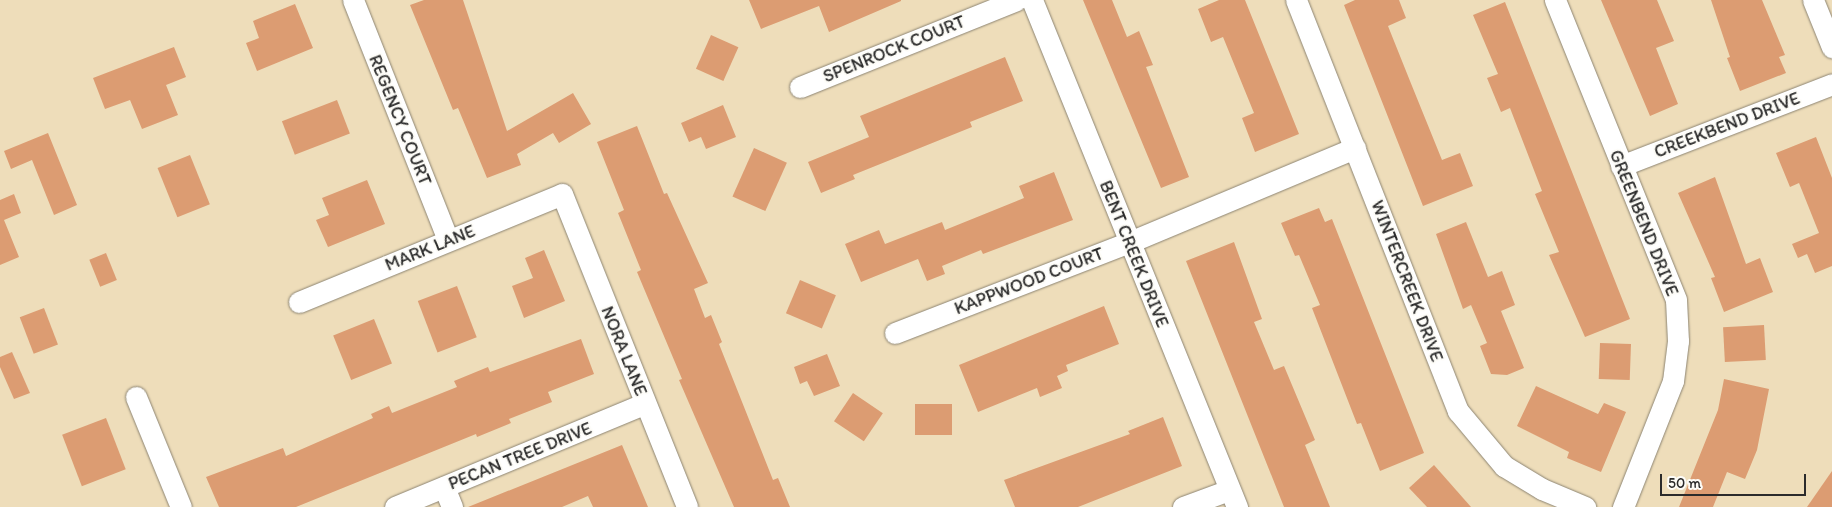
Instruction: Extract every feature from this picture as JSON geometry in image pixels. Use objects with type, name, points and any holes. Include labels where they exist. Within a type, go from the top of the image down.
[{"type":"street","name":"REGENCY COURT","points":[[353,0],[448,240]]},
{"type":"street","name":"SPENROCK COURT","points":[[800,87],[1016,0]]},
{"type":"street","name":"BENT CREEK DRIVE","points":[[1032,0],[1233,499]]},
{"type":"street","name":"WINTERCREEK DRIVE","points":[[1296,0],[1458,411],[1504,466],[1542,489],[1585,507]]},
{"type":"street","name":"GREENBEND DRIVE","points":[[1555,0],[1676,300],[1678,341],[1673,381],[1623,507]]},
{"type":"street","points":[[1813,0],[1832,47]]},
{"type":"street","name":"CREEKBEND DRIVE","points":[[1621,166],[1832,84]]},
{"type":"street","name":"KAPPWOOD COURT","points":[[895,333],[1130,242],[1355,148]]},
{"type":"street","name":"MARK LANE","points":[[299,302],[562,194]]},
{"type":"street","name":"NORA LANE","points":[[562,194],[644,404],[687,507]]},
{"type":"street","points":[[136,397],[181,507]]},
{"type":"street","name":"PECAN TREE DRIVE","points":[[395,507],[644,404]]},
{"type":"street","points":[[444,487],[452,507]]},
{"type":"street","points":[[1183,507],[1233,499]]},
{"type":"building","points":[[424,0],[463,0],[507,131],[573,93],[591,124],[559,143],[553,133],[517,154],[521,165],[487,178],[458,108],[453,110],[410,5]]},
{"type":"building","points":[[749,0],[901,1],[829,32],[819,6],[761,29]]},
{"type":"building","points":[[1083,0],[1112,0],[1127,37],[1139,31],[1153,65],[1146,67],[1189,177],[1161,188]]},
{"type":"building","points":[[1219,0],[1245,0],[1299,134],[1255,152],[1242,118],[1254,113],[1223,37],[1211,42],[1198,9]]},
{"type":"building","points":[[1355,0],[1399,0],[1406,18],[1388,26],[1442,160],[1460,153],[1473,186],[1423,206],[1344,5]]},
{"type":"building","points":[[1601,0],[1657,0],[1674,41],[1656,48],[1678,104],[1650,116]]},
{"type":"building","points":[[1711,0],[1762,0],[1785,55],[1779,57],[1786,73],[1740,91],[1727,58],[1730,57]]},
{"type":"building","points":[[1505,2],[1630,319],[1585,337],[1549,255],[1559,252],[1535,194],[1542,191],[1510,108],[1501,112],[1487,78],[1498,74],[1473,15]]},
{"type":"building","points":[[295,4],[313,48],[257,71],[246,43],[259,38],[253,21]]},
{"type":"building","points":[[711,35],[738,47],[723,81],[696,69]]},
{"type":"building","points":[[174,47],[186,77],[166,85],[178,115],[142,129],[130,100],[105,109],[93,78]]},
{"type":"building","points":[[1005,57],[1023,101],[970,122],[972,127],[853,175],[855,179],[821,193],[808,162],[869,137],[860,116]]},
{"type":"building","points":[[337,100],[350,134],[295,155],[282,121]]},
{"type":"building","points":[[723,105],[736,137],[706,149],[701,137],[689,142],[681,123]]},
{"type":"building","points":[[637,126],[664,194],[667,193],[708,283],[694,289],[705,318],[711,315],[722,342],[719,344],[773,480],[778,478],[790,507],[734,507],[679,380],[682,379],[637,272],[641,270],[618,213],[624,210],[597,142]]},
{"type":"building","points":[[48,133],[77,205],[54,215],[32,160],[11,169],[4,151]]},
{"type":"building","points":[[1816,137],[1832,178],[1832,266],[1815,273],[1807,254],[1798,258],[1792,244],[1819,233],[1799,183],[1790,187],[1776,153]]},
{"type":"building","points":[[754,148],[787,163],[765,211],[732,196]]},
{"type":"building","points":[[190,155],[210,204],[177,217],[158,168]]},
{"type":"building","points":[[1054,172],[1073,220],[983,254],[981,250],[942,266],[945,274],[927,281],[918,259],[861,282],[845,244],[879,230],[885,244],[942,222],[945,230],[1024,198],[1019,186]]},
{"type":"building","points":[[1715,177],[1746,264],[1760,258],[1773,292],[1724,312],[1711,278],[1715,277],[1678,193]]},
{"type":"building","points":[[367,180],[385,224],[328,247],[316,220],[329,215],[322,198]]},
{"type":"building","points":[[14,194],[21,213],[4,220],[19,257],[0,265],[0,200]]},
{"type":"building","points":[[1319,208],[1325,222],[1332,219],[1424,453],[1380,471],[1361,423],[1357,424],[1312,308],[1320,305],[1299,255],[1295,256],[1281,223]]},
{"type":"building","points":[[1466,222],[1488,277],[1502,271],[1515,305],[1501,311],[1524,368],[1507,375],[1491,374],[1480,346],[1487,343],[1471,305],[1463,309],[1436,234]]},
{"type":"building","points":[[1234,242],[1262,319],[1254,322],[1274,370],[1284,366],[1315,440],[1305,445],[1330,507],[1284,507],[1186,261]]},
{"type":"building","points":[[544,250],[565,301],[524,318],[512,286],[533,278],[525,258]]},
{"type":"building","points":[[106,253],[117,280],[100,287],[89,260]]},
{"type":"building","points":[[800,280],[836,295],[822,328],[786,313]]},
{"type":"building","points":[[457,286],[477,337],[437,352],[418,301]]},
{"type":"building","points":[[1104,306],[1119,344],[1066,365],[1068,371],[1057,376],[1062,388],[1040,397],[1037,388],[978,412],[959,365]]},
{"type":"building","points":[[44,308],[58,344],[34,354],[20,317]]},
{"type":"building","points":[[374,319],[392,364],[351,380],[333,335]]},
{"type":"building","points":[[1764,325],[1766,360],[1725,362],[1723,327]]},
{"type":"building","points":[[581,339],[594,374],[548,392],[552,402],[509,419],[511,423],[477,437],[476,434],[296,507],[219,507],[206,477],[283,448],[286,456],[373,418],[371,414],[389,406],[392,413],[457,387],[454,381],[488,367],[490,372]]},
{"type":"building","points":[[1600,343],[1631,344],[1630,380],[1599,379]]},
{"type":"building","points":[[12,352],[30,393],[14,399],[0,367],[0,357]]},
{"type":"building","points":[[827,354],[840,386],[814,396],[807,381],[800,384],[794,367]]},
{"type":"building","points":[[1724,379],[1769,389],[1757,450],[1745,479],[1727,472],[1713,507],[1679,507],[1718,410]]},
{"type":"building","points":[[1536,386],[1598,414],[1604,403],[1626,412],[1601,472],[1567,458],[1569,452],[1517,426]]},
{"type":"building","points":[[853,393],[883,413],[864,441],[834,421]]},
{"type":"building","points":[[915,404],[952,404],[952,435],[915,435]]},
{"type":"building","points":[[1163,417],[1182,466],[1078,507],[1015,507],[1004,480],[1130,434],[1128,431]]},
{"type":"building","points":[[106,418],[126,469],[82,486],[62,435]]},
{"type":"building","points":[[622,445],[648,507],[593,507],[588,496],[562,507],[468,507]]},
{"type":"building","points":[[1434,465],[1471,507],[1427,507],[1409,488]]},
{"type":"building","points":[[1832,471],[1832,507],[1807,507]]}]
